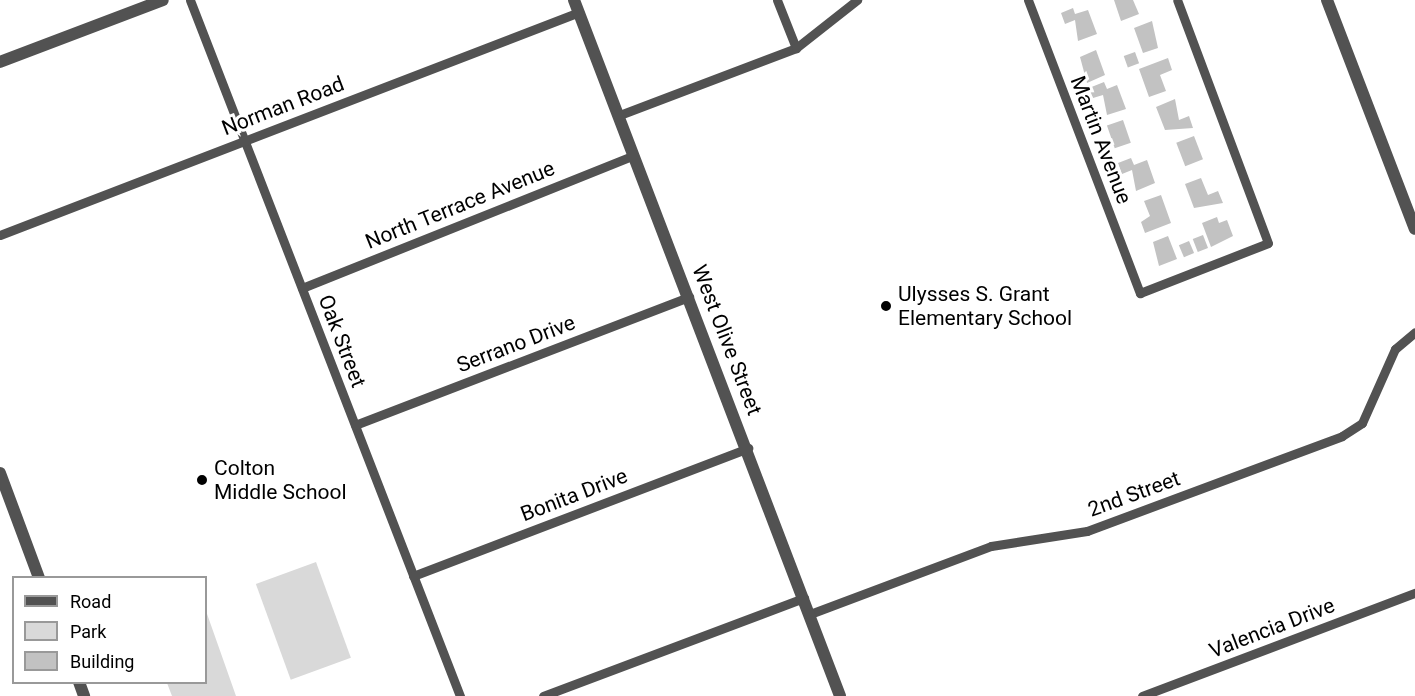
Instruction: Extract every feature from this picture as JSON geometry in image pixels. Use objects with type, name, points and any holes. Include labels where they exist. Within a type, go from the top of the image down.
[{"type":"street","points":[[0,62],[163,0]]},
{"type":"street","name":"Oak Street","points":[[190,0],[460,696]]},
{"type":"street","name":"West Olive Street","points":[[574,0],[632,156],[748,448],[840,696]]},
{"type":"street","points":[[777,0],[796,48]]},
{"type":"street","points":[[617,116],[796,48],[857,0]]},
{"type":"street","name":"Martin Avenue","points":[[1028,0],[1140,293],[1268,243],[1177,0]]},
{"type":"street","points":[[1328,0],[1415,229]]},
{"type":"street","name":"Norman Road","points":[[0,235],[579,12]]},
{"type":"street","name":"North Terrace Avenue","points":[[302,288],[632,156]]},
{"type":"street","name":"Serrano Drive","points":[[355,425],[689,297]]},
{"type":"street","name":"2nd Street","points":[[810,614],[991,546],[1087,531],[1342,436],[1362,423],[1395,349],[1415,332]]},
{"type":"street","name":"Bonita Drive","points":[[413,576],[748,448]]},
{"type":"street","points":[[0,473],[38,576]]},
{"type":"street","name":"Valencia Drive","points":[[1142,696],[1415,593]]},
{"type":"street","points":[[543,696],[804,598]]},
{"type":"green space","points":[[316,562],[351,658],[291,680],[256,584]]},
{"type":"green space","points":[[207,614],[236,696],[172,696],[167,684],[207,684]]},
{"type":"building","points":[[1114,0],[1133,0],[1139,14],[1121,21]]},
{"type":"building","points":[[1073,8],[1075,14],[1088,10],[1097,34],[1078,41],[1075,20],[1065,24],[1061,13]]},
{"type":"building","points":[[1152,21],[1158,48],[1143,53],[1134,28]]},
{"type":"building","points":[[1096,50],[1105,75],[1087,83],[1080,57]]},
{"type":"building","points":[[1135,52],[1139,63],[1128,67],[1124,56]]},
{"type":"building","points":[[1168,58],[1172,70],[1160,75],[1166,91],[1149,97],[1139,69]]},
{"type":"building","points":[[1104,82],[1107,89],[1117,85],[1126,109],[1107,115],[1103,95],[1093,98],[1089,88]]},
{"type":"building","points":[[1175,99],[1179,120],[1189,116],[1193,128],[1165,130],[1156,107]]},
{"type":"building","points":[[1123,120],[1131,143],[1115,148],[1107,126]]},
{"type":"building","points":[[1194,136],[1203,159],[1185,166],[1176,143]]},
{"type":"building","points":[[1131,158],[1134,165],[1147,160],[1155,183],[1136,191],[1132,170],[1122,174],[1118,163]]},
{"type":"building","points":[[1201,178],[1208,195],[1218,191],[1223,203],[1194,208],[1185,184]]},
{"type":"building","points":[[1161,195],[1171,223],[1145,233],[1141,222],[1150,216],[1144,201]]},
{"type":"building","points":[[1217,217],[1219,223],[1227,220],[1233,236],[1211,247],[1202,223]]},
{"type":"building","points":[[1203,235],[1208,248],[1198,252],[1193,239]]},
{"type":"building","points":[[1168,236],[1177,259],[1159,266],[1153,242]]},
{"type":"building","points":[[1189,241],[1194,253],[1184,257],[1179,245]]},
{"type":"place","name":"Ulysses S. Grant Elementary School","points":[[886,306]]},
{"type":"place","name":"Colton Middle School","points":[[202,480]]}]
